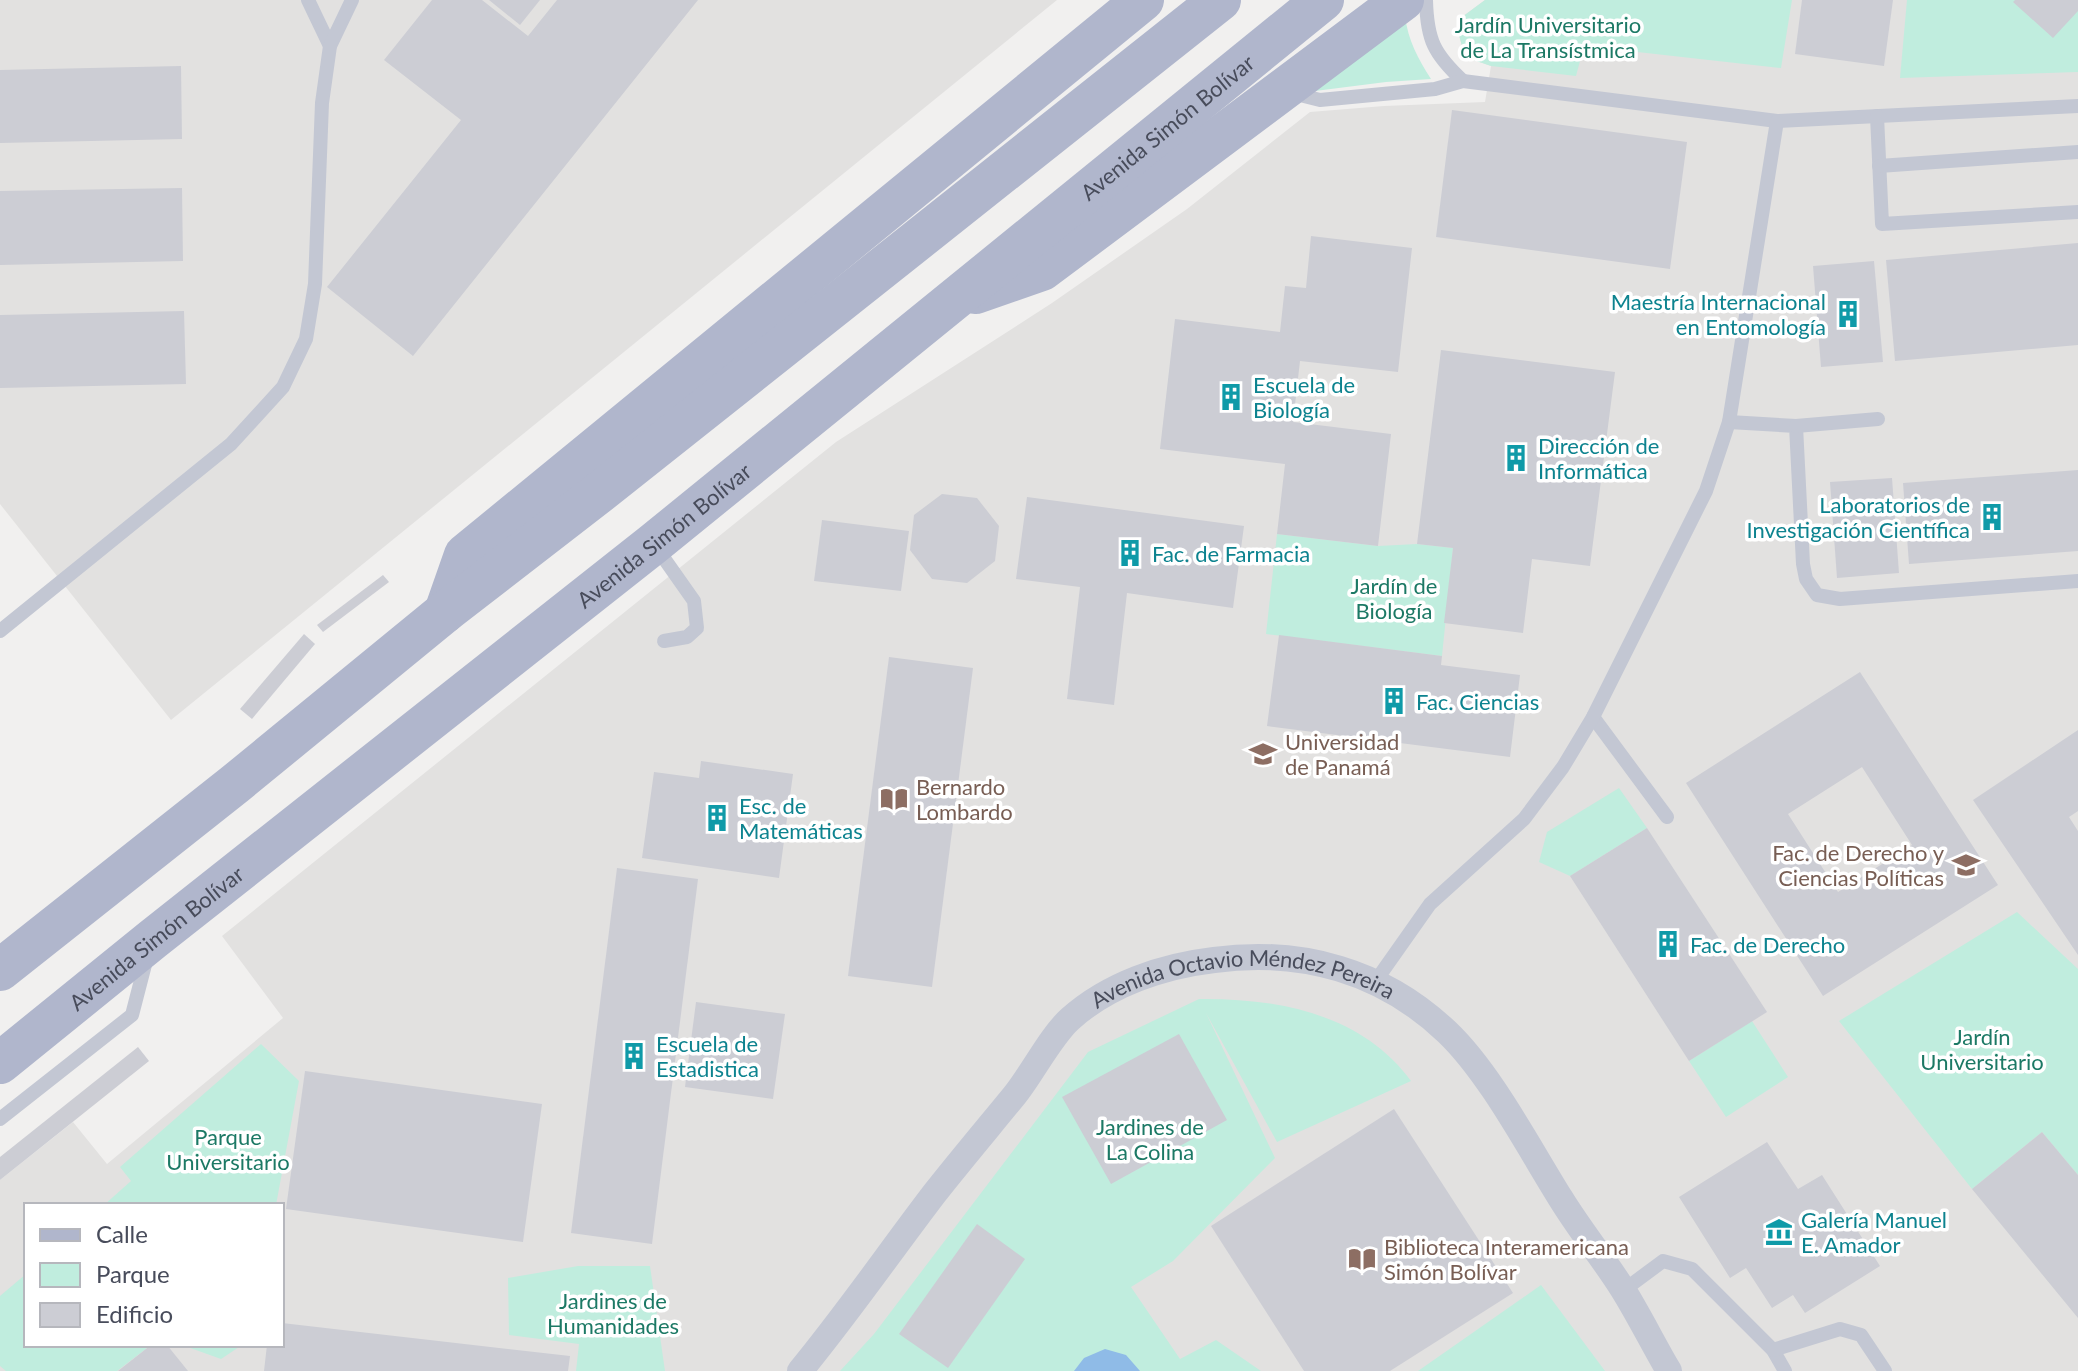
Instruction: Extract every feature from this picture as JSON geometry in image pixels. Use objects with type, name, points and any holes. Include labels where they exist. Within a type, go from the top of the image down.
[{"type":"main road","points":[[445,612],[465,555],[1143,0]]},
{"type":"main road","points":[[0,970],[445,612],[1220,0]]},
{"type":"main road","name":"Avenida Simón Bolívar","points":[[0,1063],[653,544],[1323,0]]},
{"type":"main road","points":[[948,303],[1042,270],[1403,0]]},
{"type":"street","name":"Avenida Octavio Méndez Pereira","points":[[800,1371],[1019,1089],[1068,1020],[1099,998],[1133,980],[1183,964],[1242,956],[1288,956],[1334,966],[1375,982],[1410,1002],[1449,1034],[1491,1086],[1566,1207],[1624,1290],[1669,1371]]},
{"type":"lane","points":[[308,0],[330,46]]},
{"type":"lane","points":[[0,631],[231,444],[283,387],[306,339],[315,284],[322,103],[330,46],[352,0]]},
{"type":"lane","points":[[1426,0],[1427,31],[1441,61],[1463,81]]},
{"type":"lane","points":[[1280,90],[1320,100],[1435,89],[1463,81],[1777,121],[2078,106]]},
{"type":"lane","points":[[1877,116],[1882,224],[2078,212]]},
{"type":"lane","points":[[1375,982],[1430,904],[1524,819],[1563,767],[1593,717],[1706,491],[1729,422],[1777,121]]},
{"type":"lane","points":[[1879,166],[2078,152]]},
{"type":"lane","points":[[1729,422],[1796,426],[1878,419]]},
{"type":"lane","points":[[1796,426],[1803,564],[1806,579],[1817,595],[1840,599],[2078,581]]},
{"type":"lane","points":[[653,544],[694,601],[697,628],[687,637],[664,641]]},
{"type":"lane","points":[[1593,717],[1667,817]]},
{"type":"lane","points":[[0,1119],[132,1015],[153,939]]},
{"type":"lane","points":[[1624,1290],[1663,1261],[1692,1269],[1773,1350],[1785,1371]]},
{"type":"lane","points":[[1773,1350],[1840,1329],[1861,1335],[1885,1371]]},
{"type":"shaded area","points":[[0,0],[1057,0],[171,720],[0,504]]},
{"type":"shaded area","name":"Universidad de Panamá","points":[[1485,0],[2078,0],[2078,1371],[0,1371],[0,1180],[73,1122],[107,1164],[283,1018],[222,936],[836,442],[1052,303],[1187,209],[1310,112],[1485,102],[1491,66],[1465,57],[1459,35],[1462,17]]},
{"type":"green space","name":"Jardín Universitario de La Transístmica","points":[[1485,0],[1792,0],[1781,68],[1584,46],[1576,76],[1491,66],[1465,57],[1459,35],[1462,17]]},
{"type":"green space","points":[[1907,0],[2078,0],[2078,72],[1900,78]]},
{"type":"green space","points":[[1405,16],[1414,49],[1431,79],[1315,91]]},
{"type":"green space","name":"Jardín de Biología","points":[[1277,534],[1378,546],[1417,544],[1453,548],[1442,656],[1266,634]]},
{"type":"green space","points":[[1619,788],[1647,828],[1570,876],[1539,862],[1547,832]]},
{"type":"green space","name":"Jardín Universitario","points":[[2017,912],[2078,969],[2078,1175],[2042,1132],[1972,1189],[1839,1021]]},
{"type":"green space","name":"Jardines de La Colina","points":[[1199,999],[1259,1002],[1316,1014],[1368,1040],[1391,1058],[1411,1081],[1277,1142],[1206,1013],[1275,1158],[1173,1261],[1131,1287],[1180,1359],[1216,1340],[1261,1371],[840,1371],[874,1334],[1088,1052]]},
{"type":"green space","points":[[1752,1021],[1788,1077],[1726,1117],[1689,1061]]},
{"type":"green space","name":"Parque Universitario","points":[[261,1044],[299,1081],[276,1203],[106,1203],[131,1181],[120,1167]]},
{"type":"green space","name":"Jardines de Humanidades","points":[[578,1266],[650,1266],[665,1371],[576,1371],[579,1344],[509,1335],[508,1278]]},
{"type":"green space","points":[[24,1276],[24,1347],[148,1347],[117,1371],[6,1371],[0,1366],[0,1296]]},
{"type":"green space","points":[[1541,1285],[1605,1371],[1418,1371]]},
{"type":"green space","points":[[188,1347],[239,1347],[221,1359]]},
{"type":"water","points":[[1105,1349],[1126,1355],[1140,1371],[1074,1371],[1084,1358]]},
{"type":"building","points":[[432,0],[482,0],[528,36],[557,0],[698,0],[413,356],[327,287],[461,120],[384,60]]},
{"type":"building","points":[[489,0],[540,0],[520,25]]},
{"type":"building","points":[[1802,0],[1893,0],[1884,66],[1795,54]]},
{"type":"building","points":[[2078,0],[2078,11],[2053,38],[2013,2]]},
{"type":"building","points":[[181,66],[182,139],[0,143],[0,70]]},
{"type":"building","points":[[1452,110],[1687,142],[1670,269],[1436,237]]},
{"type":"building","points":[[182,188],[183,261],[0,265],[0,191]]},
{"type":"building","name":"Escuela de Biología","points":[[1311,236],[1412,248],[1398,372],[1300,361],[1293,422],[1391,434],[1378,546],[1277,534],[1285,464],[1160,449],[1175,319],[1280,332],[1285,286],[1306,288]]},
{"type":"building","points":[[2078,243],[2078,345],[1895,361],[1886,260]]},
{"type":"building","name":"Maestría Internacional en Entomología","points":[[1874,261],[1883,362],[1821,367],[1813,266]]},
{"type":"building","points":[[184,311],[186,384],[0,388],[0,315]]},
{"type":"building","name":"Dirección de Informática","points":[[1441,350],[1615,372],[1590,566],[1532,559],[1523,633],[1444,623],[1453,548],[1417,544]]},
{"type":"building","name":"Laboratorios de Investigación Científica","points":[[2078,470],[2078,551],[1909,564],[1903,483]]},
{"type":"building","points":[[1892,478],[1899,573],[1837,578],[1830,482]]},
{"type":"building","points":[[942,494],[977,498],[999,526],[995,561],[967,583],[932,579],[910,550],[914,515]]},
{"type":"building","name":"Fac. de Farmacia","points":[[1027,497],[1244,526],[1233,608],[1127,593],[1114,705],[1067,699],[1080,587],[1016,579]]},
{"type":"building","points":[[822,520],[909,531],[901,591],[814,581]]},
{"type":"building","points":[[383,575],[389,582],[323,632],[317,625]]},
{"type":"building","points":[[304,634],[315,644],[252,719],[240,709]]},
{"type":"building","name":"Fac. Ciencias","points":[[1279,635],[1442,656],[1441,665],[1520,675],[1510,757],[1267,726]]},
{"type":"building","points":[[889,657],[973,668],[932,987],[848,976]]},
{"type":"building","points":[[1860,672],[1998,885],[1823,996],[1686,783]],"holes":[[[1862,767],[1912,845],[1838,892],[1788,814]]]},
{"type":"building","points":[[2078,730],[2078,811],[2069,817],[2078,831],[2078,955],[1973,800]]},
{"type":"building","name":"Esc. de Matemáticas","points":[[701,761],[793,774],[779,878],[642,858],[654,772],[699,778]]},
{"type":"building","name":"Fac. de Derecho","points":[[1647,828],[1767,1012],[1689,1061],[1570,876]]},
{"type":"building","name":"Escuela de Estadistica","points":[[617,868],[698,879],[652,1244],[571,1233]]},
{"type":"building","points":[[696,1002],[785,1014],[773,1099],[685,1087]]},
{"type":"building","points":[[1179,1034],[1227,1120],[1111,1184],[1062,1097]]},
{"type":"building","points":[[138,1047],[149,1061],[0,1180],[0,1157]]},
{"type":"building","points":[[305,1071],[542,1104],[523,1242],[286,1209]]},
{"type":"building","name":"Biblioteca Interamericana Simón Bolívar","points":[[1394,1109],[1513,1293],[1390,1371],[1304,1371],[1211,1226]]},
{"type":"building","points":[[2042,1132],[2078,1175],[2078,1318],[1972,1189]]},
{"type":"building","name":"Galería Manuel E. Amador","points":[[1767,1142],[1798,1189],[1822,1175],[1880,1266],[1805,1313],[1793,1295],[1772,1308],[1746,1268],[1730,1278],[1679,1197]]},
{"type":"building","points":[[977,1224],[1025,1259],[948,1368],[899,1334]]},
{"type":"building","points":[[284,1323],[570,1356],[568,1371],[264,1371],[267,1347],[284,1347]]},
{"type":"building","points":[[148,1347],[169,1347],[188,1371],[118,1371]]},
{"type":"place","name":"Maestría Internacional en Entomología","points":[[1848,314]]},
{"type":"place","name":"Escuela de Biología","points":[[1231,397]]},
{"type":"place","name":"Dirección de Informática","points":[[1516,458]]},
{"type":"place","name":"Laboratorios de Investigación Científica","points":[[1992,517]]},
{"type":"place","name":"Fac. de Farmacia","points":[[1130,553]]},
{"type":"place","name":"Fac. Ciencias","points":[[1394,701]]},
{"type":"place","name":"Universidad de Panamá","points":[[1263,754]]},
{"type":"place","name":"Bernardo Lombardo","points":[[894,799]]},
{"type":"place","name":"Esc. de Matemáticas","points":[[717,818]]},
{"type":"place","name":"Fac. de Derecho y Ciencias Políticas","points":[[1966,865]]},
{"type":"place","name":"Fac. de Derecho","points":[[1668,944]]},
{"type":"place","name":"Escuela de Estadistica","points":[[634,1056]]},
{"type":"place","name":"Galería Manuel E. Amador","points":[[1779,1232]]},
{"type":"place","name":"Biblioteca Interamericana Simón Bolívar","points":[[1362,1259]]}]
